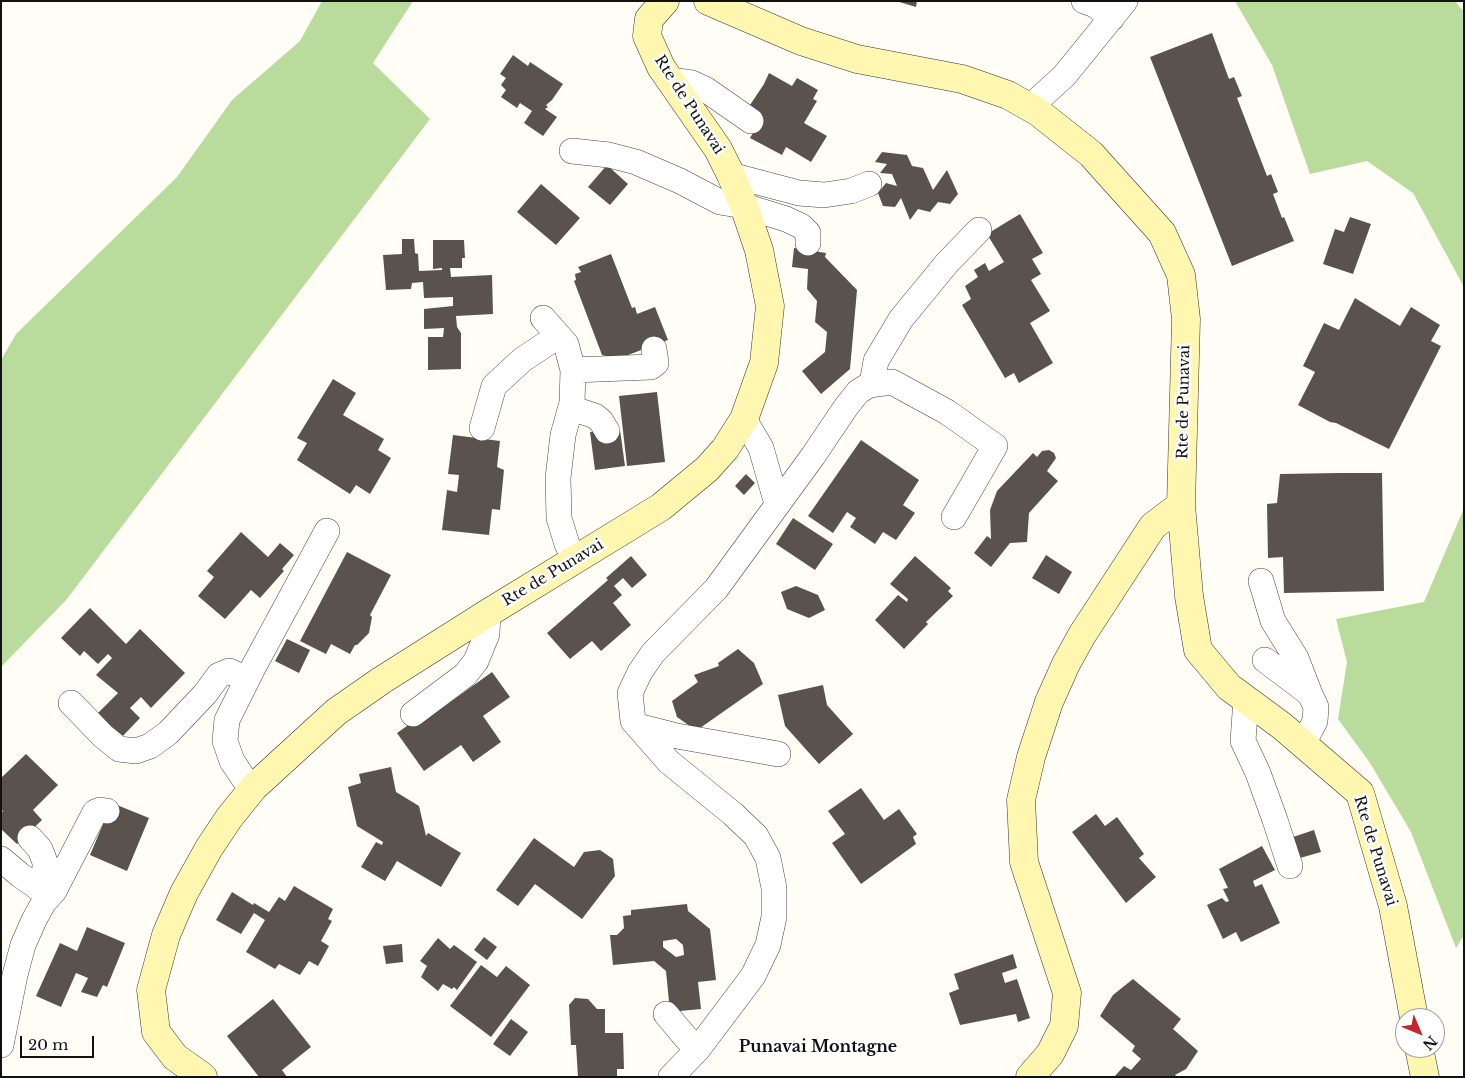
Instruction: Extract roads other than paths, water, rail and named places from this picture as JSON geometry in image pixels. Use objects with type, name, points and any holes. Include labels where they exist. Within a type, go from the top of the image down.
[{"type":"main road","name":"Rte de Punavai","points":[[202,1077],[175,1057],[156,1032],[151,990],[166,934],[184,893],[209,848],[229,818],[254,787],[336,712],[382,680],[488,612],[660,507],[704,472],[725,449],[744,419],[764,363],[770,306],[759,250],[731,174],[718,149],[661,67],[647,36],[650,19],[665,1]]},
{"type":"main road","name":"Rte de Punavai","points":[[708,1],[801,42],[857,59],[962,79],[1008,95],[1038,112],[1091,154],[1162,233],[1181,275],[1186,319],[1181,505],[1189,596],[1198,650],[1230,687],[1303,744],[1360,793],[1393,906],[1412,1008]]},
{"type":"main road","points":[[1030,1077],[1050,1054],[1064,1026],[1068,993],[1024,862],[1020,800],[1031,757],[1053,694],[1066,664],[1082,635],[1153,526],[1181,505]]},
{"type":"street","points":[[1030,107],[1064,76],[1119,10],[1084,1]]},
{"type":"street","points":[[670,80],[692,83],[751,121]]},
{"type":"street","points":[[572,151],[636,162],[680,181],[720,202],[770,213],[801,226],[808,233],[808,243]]},
{"type":"street","points":[[731,174],[799,193],[824,195],[851,191],[869,184]]},
{"type":"street","points":[[872,384],[876,361],[902,319],[947,263],[979,230]]},
{"type":"street","points":[[482,428],[494,386],[522,360],[550,327],[566,344],[573,370],[571,408],[564,435],[558,478],[559,518],[567,544],[576,560]]},
{"type":"street","points":[[573,370],[650,367],[656,363],[654,349]]},
{"type":"street","points":[[671,1077],[700,1046],[753,976],[768,945],[774,917],[774,888],[768,858],[756,836],[733,814],[669,762],[634,721],[630,693],[640,672],[653,653],[716,589],[813,456],[846,407],[858,392],[872,384],[892,382],[947,412],[995,446],[954,517]]},
{"type":"street","points":[[571,408],[595,416],[601,421],[607,431]]},
{"type":"street","points":[[744,419],[761,448],[777,504]]},
{"type":"street","points":[[254,787],[244,779],[232,761],[225,741],[227,720],[327,531]]},
{"type":"street","points":[[1261,581],[1273,621],[1296,658],[1316,707],[1315,721],[1303,744]]},
{"type":"street","points":[[413,714],[465,675],[476,661],[487,634],[488,612]]},
{"type":"street","points":[[1265,660],[1310,694]]},
{"type":"street","points":[[71,703],[103,736],[119,749],[136,751],[150,746],[168,733],[205,694],[219,675],[229,671],[247,679]]},
{"type":"street","points":[[1246,699],[1243,741],[1258,773],[1276,820],[1290,866]]},
{"type":"street","points":[[638,726],[677,736],[778,754]]},
{"type":"street","points":[[44,897],[54,891],[95,812],[100,810],[107,811]]},
{"type":"street","points":[[1,1045],[6,1011],[23,945],[44,897],[45,862],[40,849],[30,838]]},
{"type":"street","points":[[1,859],[44,897]]},
{"type":"street","points":[[666,1014],[687,1039],[700,1046]]},
{"type":"district","name":"Punavai Montagne","points":[[818,1047]]}]
